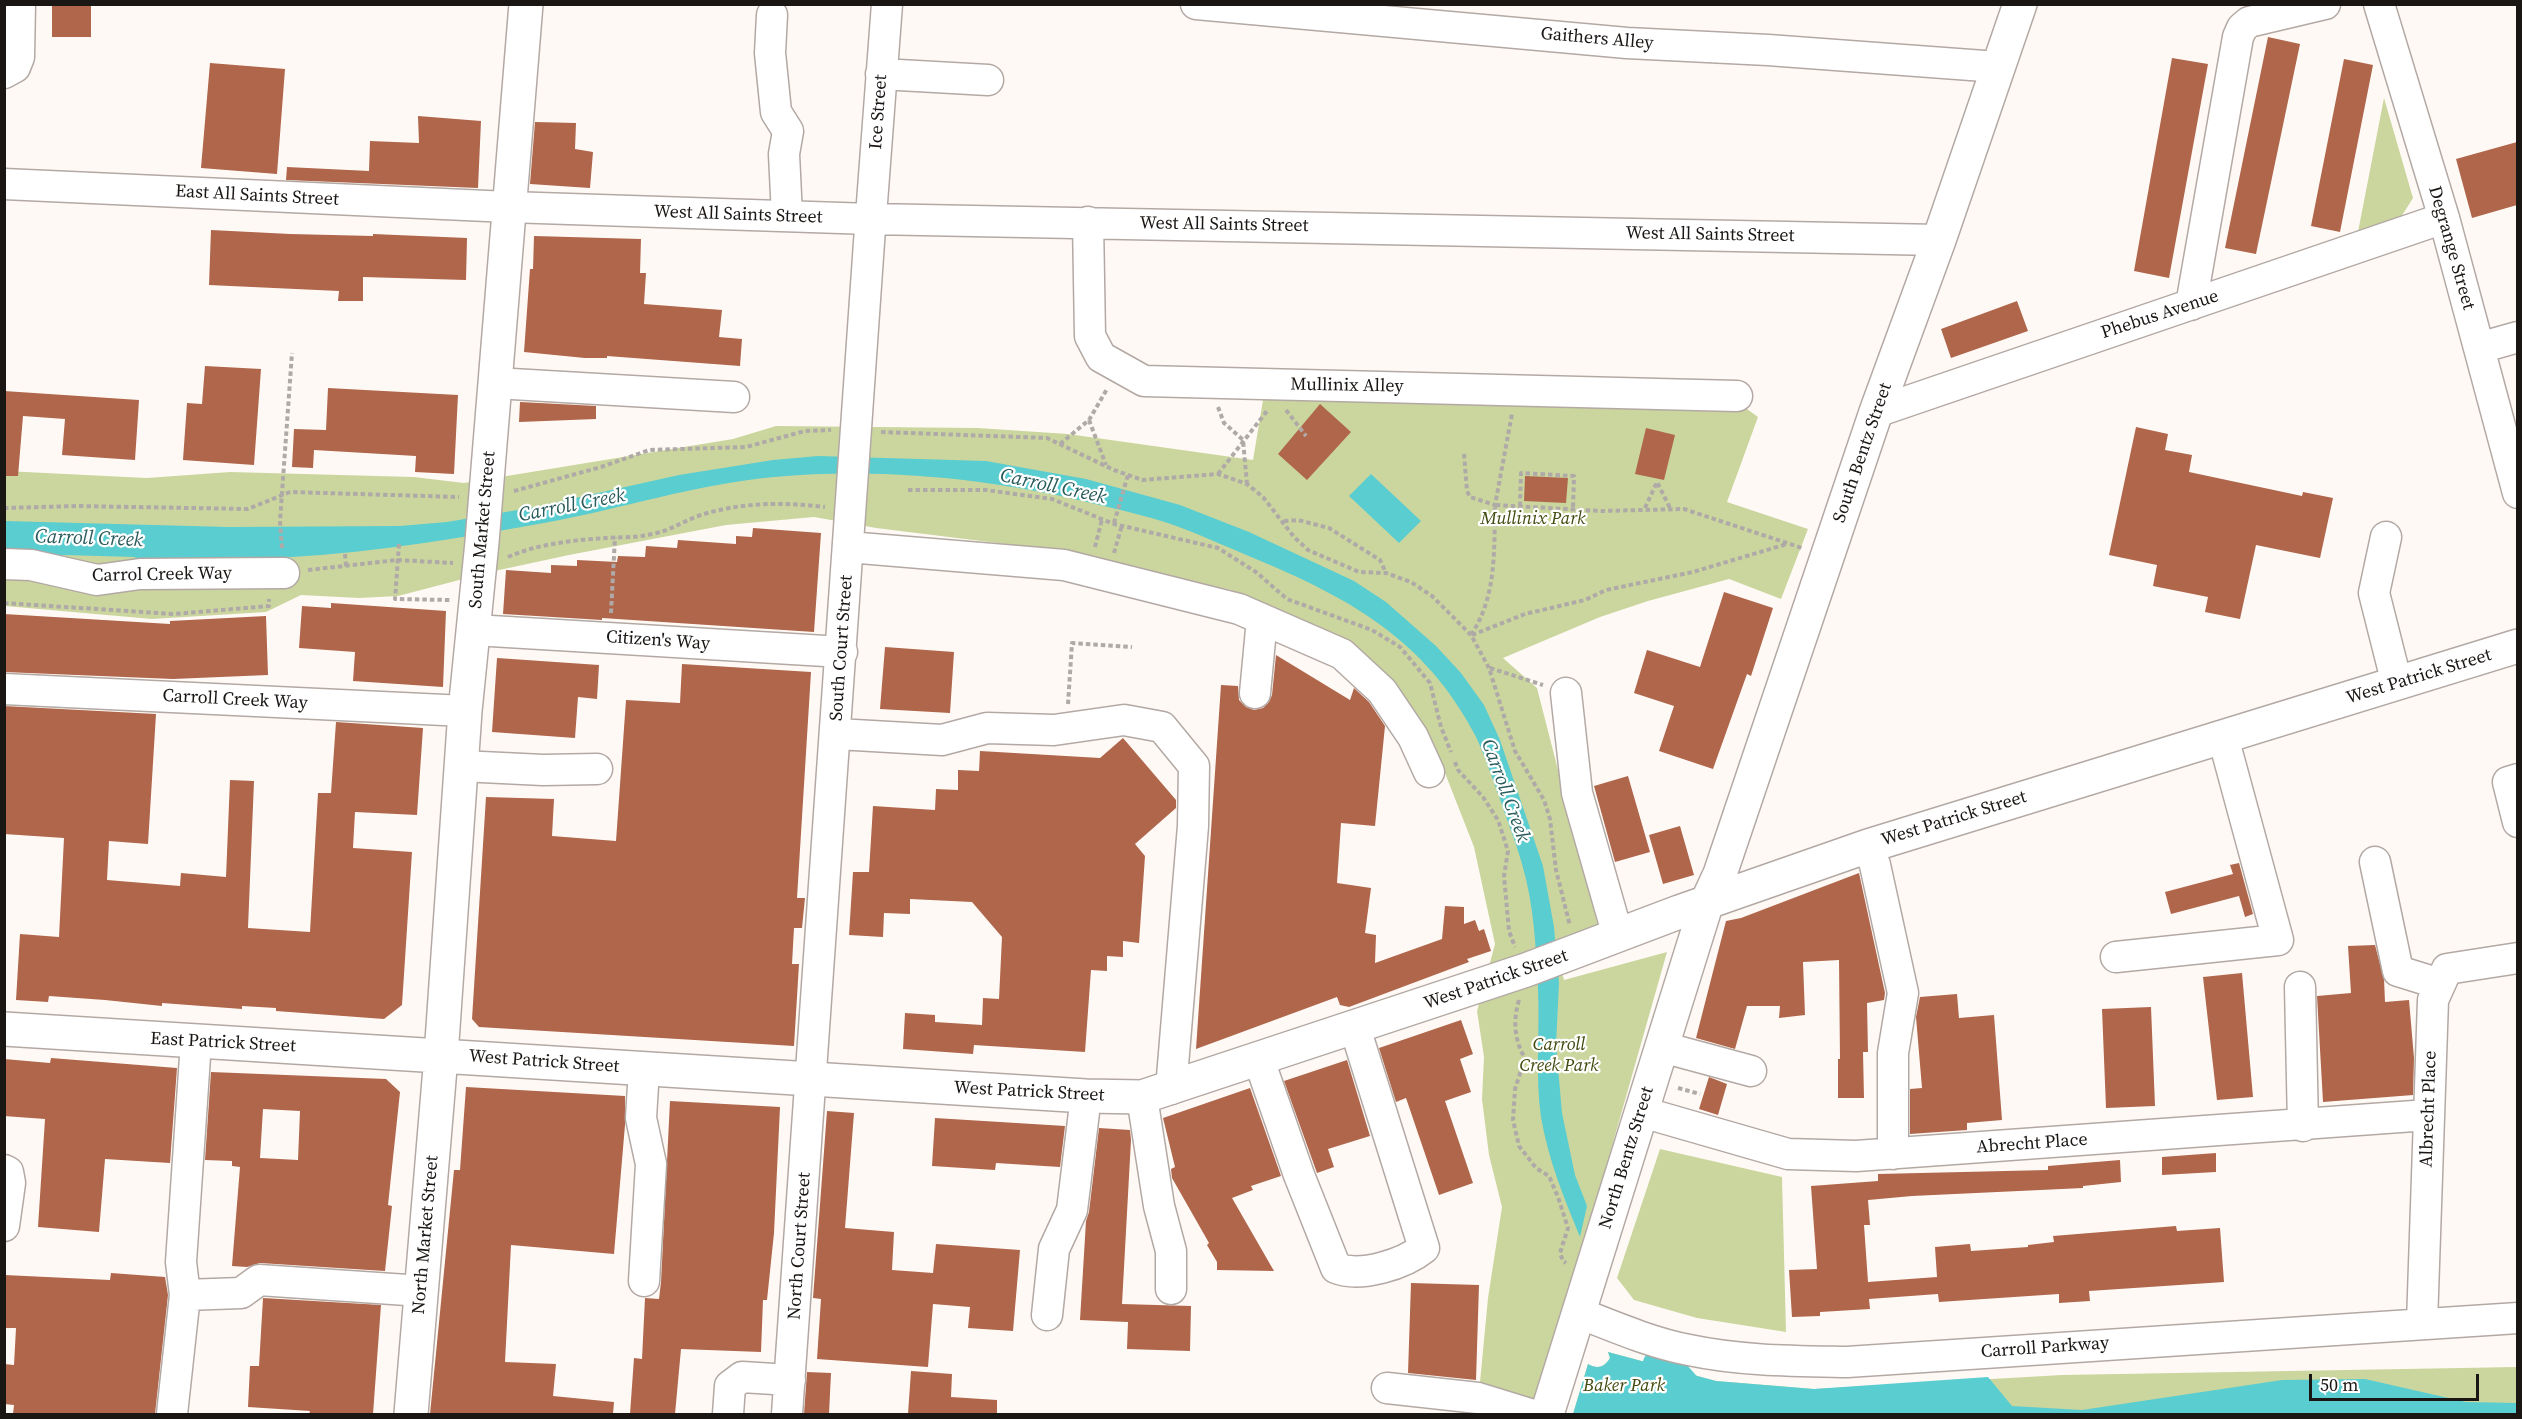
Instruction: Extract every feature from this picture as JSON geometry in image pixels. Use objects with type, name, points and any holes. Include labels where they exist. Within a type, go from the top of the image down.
[{"type":"main road","name":"South Market Street","points":[[441,1056],[465,711],[481,554],[526,4]]},
{"type":"main road","name":"South Bentz Street","points":[[1707,902],[1720,874],[1876,412],[1939,240],[2020,4]]},
{"type":"main road","name":"West Patrick Street","points":[[441,1056],[1086,1096],[1156,1093],[1355,1028],[1523,983],[1573,936],[1618,936],[1707,902],[1868,846],[2517,646]]},
{"type":"main road","name":"North Bentz Street","points":[[1547,1414],[1707,902]]},
{"type":"main road","name":"East Patrick Street","points":[[4,1029],[441,1056]]},
{"type":"main road","name":"North Market Street","points":[[411,1414],[441,1056]]},
{"type":"street","points":[[4,74],[15,67],[18,57],[20,4]]},
{"type":"street","name":"Ice Street","points":[[871,219],[887,4]]},
{"type":"street","name":"Gaithers Alley","points":[[1196,4],[1627,43],[1768,50],[1998,67]]},
{"type":"street","points":[[2191,305],[2238,37],[2242,28],[2249,22],[2325,4]]},
{"type":"street","name":"Degrange Street","points":[[2379,4],[2444,218],[2517,493]]},
{"type":"street","points":[[772,15],[770,53],[776,112],[788,131],[784,154],[787,216]]},
{"type":"street","points":[[882,74],[988,80]]},
{"type":"street","name":"East All Saints Street","points":[[4,184],[509,207]]},
{"type":"street","name":"West All Saints Street","points":[[509,207],[871,219],[1939,240]]},
{"type":"street","name":"Phebus Avenue","points":[[1876,412],[2444,218]]},
{"type":"street","name":"South Court Street","points":[[813,1078],[837,734],[853,448],[871,219]]},
{"type":"street","name":"Mullinix Alley","points":[[1088,222],[1090,336],[1101,357],[1144,381],[1737,396]]},
{"type":"street","points":[[2478,348],[2517,337]]},
{"type":"street","points":[[495,383],[734,397]]},
{"type":"street","points":[[2386,537],[2374,593],[2397,684]]},
{"type":"street","points":[[848,547],[1064,566],[1239,609],[1342,654],[1348,659],[1382,691],[1413,737],[1429,772]]},
{"type":"street","name":"Carrol Creek Way","points":[[4,564],[31,565],[97,580],[140,574],[283,563]]},
{"type":"street","points":[[1256,693],[1262,619]]},
{"type":"street","name":"Citizen's Way","points":[[474,630],[717,655],[842,652]]},
{"type":"street","name":"Carroll Creek Way","points":[[4,689],[118,702],[465,711]]},
{"type":"street","points":[[1566,693],[1577,793],[1618,936]]},
{"type":"street","points":[[837,734],[942,740],[987,728],[1062,730],[1124,720],[1162,727],[1194,766],[1193,825],[1156,1093],[1159,1206],[1171,1251],[1171,1289]]},
{"type":"street","points":[[2116,957],[2278,940],[2223,737]]},
{"type":"street","points":[[461,766],[543,770],[597,769]]},
{"type":"street","points":[[2517,779],[2508,782],[2517,822]]},
{"type":"street","points":[[1868,846],[1875,865],[1903,993],[1893,1053],[1893,1154]]},
{"type":"street","points":[[2375,862],[2398,971],[2440,984],[2447,969],[2517,958]]},
{"type":"street","name":"Albrecht Place","points":[[2422,1323],[2433,1000],[2440,984]]},
{"type":"street","points":[[2300,987],[2303,1126]]},
{"type":"street","points":[[1259,1060],[1299,1175],[1336,1268],[1346,1272],[1362,1272],[1410,1259],[1424,1248],[1355,1028]]},
{"type":"street","points":[[172,1414],[185,1295],[181,1262],[196,1042]]},
{"type":"street","points":[[1662,1047],[1751,1071]]},
{"type":"street","points":[[644,1069],[641,1118],[651,1164],[644,1281]]},
{"type":"street","name":"North Court Street","points":[[787,1414],[813,1078]]},
{"type":"street","points":[[1047,1315],[1054,1249],[1071,1210],[1086,1096]]},
{"type":"street","name":"Abrecht Place","points":[[1642,1112],[1788,1154],[1856,1156],[2303,1126],[2428,1115]]},
{"type":"street","points":[[4,1170],[8,1172],[10,1183],[4,1226]]},
{"type":"street","points":[[185,1295],[241,1293],[259,1280],[422,1291]]},
{"type":"street","name":"Carroll Parkway","points":[[1579,1312],[1635,1334],[1688,1350],[1765,1360],[1847,1362],[2517,1318]]},
{"type":"street","points":[[728,1414],[730,1386],[736,1380],[742,1377],[790,1380]]},
{"type":"street","points":[[1387,1388],[1478,1398],[1530,1414]]},
{"type":"path","points":[[292,353],[280,521],[283,563],[346,566],[481,554],[500,561],[518,552],[552,545],[662,532],[697,517],[738,506],[772,504],[831,507]]},
{"type":"path","points":[[1060,444],[1089,420],[1107,388],[1123,369]]},
{"type":"path","points":[[1210,383],[1224,423],[1243,440],[1246,484]]},
{"type":"path","points":[[1471,635],[1488,600],[1494,567],[1495,505],[1517,390]]},
{"type":"path","points":[[1218,474],[1271,406]]},
{"type":"path","points":[[1089,420],[1106,466]]},
{"type":"path","points":[[4,508],[77,506],[248,509],[290,492],[485,503],[649,450],[746,447],[805,431],[853,448],[1015,435],[1047,438],[1142,480],[1218,474],[1246,484],[1263,497],[1294,537],[1308,549],[1359,572],[1386,573],[1411,582],[1432,596],[1471,635],[1490,668],[1515,751],[1544,800],[1550,819],[1556,870],[1573,936]]},
{"type":"path","points":[[1464,454],[1467,491],[1470,497],[1495,505],[1600,511],[1645,508],[1684,509],[1805,549]]},
{"type":"path","points":[[1520,506],[1521,473],[1574,476],[1573,509]]},
{"type":"path","points":[[1114,524],[1128,475]]},
{"type":"path","points":[[1645,508],[1657,482],[1670,508]]},
{"type":"path","points":[[1283,521],[1298,520],[1329,528],[1380,560],[1386,573]]},
{"type":"path","points":[[611,617],[615,537]]},
{"type":"path","points":[[1471,635],[1525,614],[1585,600],[1606,590],[1693,572],[1788,543]]},
{"type":"path","points":[[399,544],[395,599],[454,601],[455,591]]},
{"type":"path","points":[[345,554],[346,566]]},
{"type":"path","points":[[4,603],[174,614],[269,606],[269,598],[260,599]]},
{"type":"path","points":[[1062,730],[1067,710],[1072,643],[1132,647]]},
{"type":"path","points":[[1490,668],[1566,693]]},
{"type":"path","points":[[1523,983],[1516,1010],[1515,1034],[1518,1047],[1525,1058],[1515,1089],[1513,1120],[1519,1146],[1536,1168],[1549,1176],[1558,1197],[1568,1228],[1560,1253],[1563,1261],[1570,1265]]},
{"type":"path","points":[[1672,1086],[1700,1094]]},
{"type":"green space","points":[[2384,98],[2413,198],[2396,225],[2357,237]]},
{"type":"green space","name":"Carroll Creek Park","points":[[1264,394],[1740,404],[1758,417],[1727,502],[1808,529],[1781,599],[1729,579],[1600,617],[1503,658],[1537,688],[1598,926],[1555,945],[1564,980],[1667,952],[1582,1252],[1529,1414],[1477,1414],[1488,1298],[1502,1207],[1489,1155],[1482,1099],[1484,1057],[1477,1011],[1495,944],[1474,847],[1434,745],[1366,657],[1297,620],[1231,590],[1046,549],[876,528],[814,517],[726,525],[490,572],[398,596],[359,598],[301,595],[266,612],[152,619],[5,606],[5,471],[147,478],[230,472],[414,477],[464,483],[733,439],[776,426],[978,428],[1068,434],[1253,460]]},
{"type":"green space","points":[[1660,1149],[1782,1177],[1786,1332],[1697,1318],[1634,1300],[1617,1278]]},
{"type":"green space","name":"Baker Park","points":[[1608,1352],[1716,1381],[1814,1389],[2062,1375],[2517,1367],[2517,1414],[1573,1414],[1588,1364],[1594,1367],[1603,1366],[1610,1358]]},
{"type":"water","points":[[818,456],[986,461],[1086,479],[1180,505],[1249,532],[1354,581],[1386,602],[1436,646],[1461,673],[1484,705],[1500,740],[1543,866],[1554,927],[1559,983],[1556,1045],[1562,1113],[1575,1175],[1587,1206],[1580,1237],[1552,1163],[1541,1117],[1538,1085],[1538,1006],[1534,926],[1526,879],[1479,743],[1455,701],[1433,672],[1408,647],[1381,625],[1351,606],[1286,572],[1170,524],[1064,497],[982,482],[857,474],[815,474],[745,480],[513,529],[356,552],[272,558],[194,559],[5,554],[4,521],[229,527],[400,526],[447,522],[535,507],[679,475],[773,460]]},
{"type":"water","points":[[1371,474],[1421,521],[1399,543],[1349,496]]},
{"type":"water","name":"Baker Park","points":[[1608,1352],[1716,1381],[1814,1389],[1988,1377],[2012,1406],[2082,1410],[2282,1380],[2365,1379],[2466,1402],[2517,1403],[2517,1414],[1573,1414],[1588,1364],[1594,1367],[1603,1366],[1610,1358]]},
{"type":"building","points":[[52,4],[91,4],[91,37],[52,37]]},
{"type":"building","points":[[2268,37],[2300,44],[2256,254],[2225,248]]},
{"type":"building","points":[[2172,58],[2208,64],[2169,278],[2134,271]]},
{"type":"building","points":[[2344,59],[2373,65],[2340,232],[2311,226]]},
{"type":"building","points":[[210,63],[285,69],[277,174],[201,168]]},
{"type":"building","points":[[418,116],[481,121],[478,188],[286,180],[287,167],[369,171],[370,141],[419,143]]},
{"type":"building","points":[[535,122],[576,123],[575,149],[593,152],[590,188],[530,184]]},
{"type":"building","points":[[2517,142],[2517,205],[2472,218],[2456,159]]},
{"type":"building","points":[[211,230],[467,238],[466,280],[363,277],[363,301],[338,301],[339,291],[209,285]]},
{"type":"building","points":[[534,236],[641,239],[640,273],[646,273],[644,304],[722,310],[719,337],[742,339],[740,366],[607,356],[607,358],[585,358],[524,352],[530,269],[533,269]]},
{"type":"building","points":[[2017,301],[2028,331],[1951,358],[1941,329]]},
{"type":"building","points":[[205,366],[261,369],[254,465],[183,460],[187,403],[202,404]]},
{"type":"building","points":[[328,388],[458,395],[454,474],[415,472],[416,456],[314,450],[313,468],[292,467],[294,429],[326,430]]},
{"type":"building","points":[[4,391],[139,400],[135,460],[62,455],[65,419],[23,416],[18,476],[4,476]]},
{"type":"building","points":[[520,402],[596,406],[596,419],[519,422]]},
{"type":"building","points":[[1320,404],[1351,432],[1307,480],[1278,454]]},
{"type":"building","points":[[2136,427],[2168,434],[2165,450],[2192,455],[2189,472],[2302,496],[2303,492],[2333,498],[2320,558],[2256,545],[2240,619],[2205,612],[2208,597],[2153,586],[2157,565],[2109,555]]},
{"type":"building","points":[[1646,428],[1675,435],[1664,480],[1635,474]]},
{"type":"building","points":[[1525,476],[1568,478],[1566,503],[1524,501]]},
{"type":"building","points":[[753,528],[821,533],[814,632],[503,614],[506,570],[551,573],[551,565],[577,566],[577,560],[617,562],[618,556],[645,557],[646,546],[677,548],[678,540],[736,544],[736,536],[752,537]]},
{"type":"building","points":[[1724,592],[1773,608],[1751,676],[1747,674],[1713,769],[1659,751],[1674,706],[1634,693],[1647,650],[1700,667]]},
{"type":"building","points":[[331,603],[446,611],[443,687],[353,681],[355,652],[299,648],[302,606],[331,608]]},
{"type":"building","points":[[4,614],[170,624],[170,621],[266,616],[268,675],[173,679],[4,672]]},
{"type":"building","points":[[885,647],[954,652],[950,713],[880,709]]},
{"type":"building","points":[[1276,655],[1350,700],[1354,688],[1369,702],[1385,726],[1375,826],[1341,823],[1337,883],[1371,888],[1365,933],[1376,935],[1375,963],[1442,939],[1445,906],[1464,907],[1464,924],[1475,920],[1479,931],[1484,929],[1491,951],[1467,959],[1469,962],[1349,1007],[1340,1005],[1337,997],[1196,1049],[1221,685],[1238,686],[1239,700],[1246,707],[1254,710],[1263,708],[1272,695]]},
{"type":"building","points":[[497,658],[599,665],[597,699],[578,697],[575,738],[492,732]]},
{"type":"building","points":[[682,664],[811,672],[797,898],[805,898],[802,928],[794,928],[792,964],[799,964],[794,1046],[479,1027],[472,1019],[486,797],[554,799],[552,836],[616,841],[626,700],[680,703]]},
{"type":"building","points":[[4,706],[156,714],[148,844],[109,841],[107,880],[180,886],[181,873],[226,877],[230,780],[254,781],[248,928],[310,932],[318,793],[331,793],[336,722],[423,728],[417,815],[355,812],[353,848],[412,852],[402,1005],[384,1019],[276,1011],[276,1008],[242,1006],[242,1009],[162,1003],[162,1006],[49,996],[48,1002],[16,1000],[20,934],[59,937],[64,838],[4,834]]},
{"type":"building","points":[[1123,738],[1176,800],[1176,808],[1135,844],[1145,856],[1139,943],[1123,941],[1123,957],[1107,956],[1107,971],[1091,970],[1085,1052],[974,1045],[973,1054],[903,1049],[905,1013],[935,1015],[935,1022],[982,1025],[983,998],[999,999],[1002,937],[972,902],[910,899],[910,914],[884,913],[883,937],[849,935],[853,872],[869,872],[873,806],[935,810],[936,789],[958,790],[958,770],[979,771],[980,751],[1100,758]]},
{"type":"building","points":[[1628,776],[1650,852],[1615,862],[1594,786]]},
{"type":"building","points":[[1680,826],[1694,875],[1663,884],[1649,835]]},
{"type":"building","points":[[2239,863],[2253,914],[2245,917],[2239,896],[2171,914],[2165,892],[2233,874],[2230,865]]},
{"type":"building","points":[[1859,873],[1885,993],[1884,1000],[1867,1003],[1868,1052],[1863,1052],[1864,1098],[1838,1098],[1839,960],[1803,962],[1805,1015],[1779,1018],[1780,1006],[1747,1006],[1735,1049],[1696,1038],[1726,921],[1741,918]]},
{"type":"building","points":[[2375,945],[2384,979],[2385,1002],[2409,1000],[2414,1058],[2413,1095],[2323,1102],[2317,996],[2351,993],[2348,946]]},
{"type":"building","points":[[2242,973],[2253,1097],[2217,1100],[2203,977]]},
{"type":"building","points":[[1957,994],[1959,1018],[1994,1015],[2002,1120],[1967,1123],[1967,1130],[1910,1134],[1910,1089],[1922,1088],[1916,1017],[1920,997]]},
{"type":"building","points":[[2151,1007],[2155,1106],[2106,1108],[2102,1009]]},
{"type":"building","points":[[1461,1020],[1473,1054],[1460,1059],[1471,1092],[1445,1101],[1473,1183],[1439,1195],[1406,1098],[1396,1102],[1379,1048]]},
{"type":"building","points":[[51,1058],[177,1068],[170,1163],[105,1159],[99,1232],[38,1227],[45,1119],[4,1116],[4,1059],[50,1063]]},
{"type":"building","points":[[1347,1060],[1370,1136],[1328,1149],[1334,1167],[1317,1173],[1284,1081]]},
{"type":"building","points":[[211,1072],[386,1079],[400,1092],[388,1205],[392,1206],[385,1271],[260,1263],[247,1267],[232,1266],[240,1167],[232,1166],[232,1161],[205,1160]],"holes":[[[263,1109],[300,1111],[298,1160],[260,1158]]]},
{"type":"building","points":[[1709,1077],[1727,1084],[1718,1115],[1699,1109]]},
{"type":"building","points":[[466,1087],[625,1096],[625,1125],[614,1254],[511,1245],[505,1362],[556,1364],[553,1396],[614,1402],[613,1414],[430,1414],[454,1170],[460,1170]]},
{"type":"building","points":[[1250,1088],[1281,1176],[1251,1186],[1253,1190],[1232,1198],[1274,1271],[1217,1270],[1217,1262],[1207,1245],[1209,1243],[1172,1178],[1171,1169],[1175,1167],[1163,1118]]},
{"type":"building","points":[[670,1101],[780,1107],[774,1233],[767,1300],[763,1300],[761,1352],[681,1349],[675,1414],[630,1414],[634,1358],[642,1359],[645,1298],[659,1299]]},
{"type":"building","points":[[827,1111],[854,1113],[845,1228],[894,1232],[892,1270],[933,1273],[936,1244],[1020,1250],[1013,1331],[968,1328],[970,1307],[933,1304],[928,1367],[817,1359],[821,1299],[813,1298]]},
{"type":"building","points":[[935,1118],[1065,1126],[1060,1167],[996,1163],[995,1170],[932,1166]]},
{"type":"building","points":[[1099,1128],[1130,1130],[1122,1304],[1191,1306],[1190,1351],[1127,1349],[1128,1322],[1080,1320],[1086,1221]]},
{"type":"building","points":[[2216,1153],[2216,1172],[2162,1175],[2162,1157]]},
{"type":"building","points":[[2120,1160],[2121,1182],[2083,1186],[2083,1188],[1868,1200],[1870,1225],[1864,1225],[1868,1282],[1937,1277],[1935,1247],[1970,1244],[1971,1251],[2028,1247],[2028,1245],[2054,1242],[2053,1236],[2176,1226],[2177,1231],[2220,1228],[2224,1282],[2089,1291],[2090,1301],[2059,1303],[2059,1294],[1939,1302],[1938,1294],[1869,1299],[1870,1309],[1820,1312],[1820,1316],[1792,1317],[1789,1270],[1817,1269],[1811,1186],[1878,1181],[1878,1174],[2048,1170],[2048,1166]]},
{"type":"building","points":[[111,1273],[165,1277],[168,1295],[155,1414],[13,1414],[14,1405],[4,1404],[4,1364],[14,1365],[16,1328],[4,1328],[4,1275],[110,1280]]},
{"type":"building","points":[[1411,1283],[1479,1285],[1476,1380],[1408,1373]]},
{"type":"building","points":[[263,1298],[381,1305],[373,1414],[309,1414],[310,1411],[248,1407],[250,1366],[259,1366]]},
{"type":"building","points":[[911,1371],[952,1374],[951,1397],[997,1400],[997,1414],[908,1414]]},
{"type":"building","points":[[807,1372],[831,1373],[829,1414],[804,1414]]},
{"type":"waterway","name":"Carroll Creek","points":[[1662,1367],[1694,1403],[1713,1414]]},
{"type":"park label","name":"Mullinix Park","points":[[1533,519]]}]
